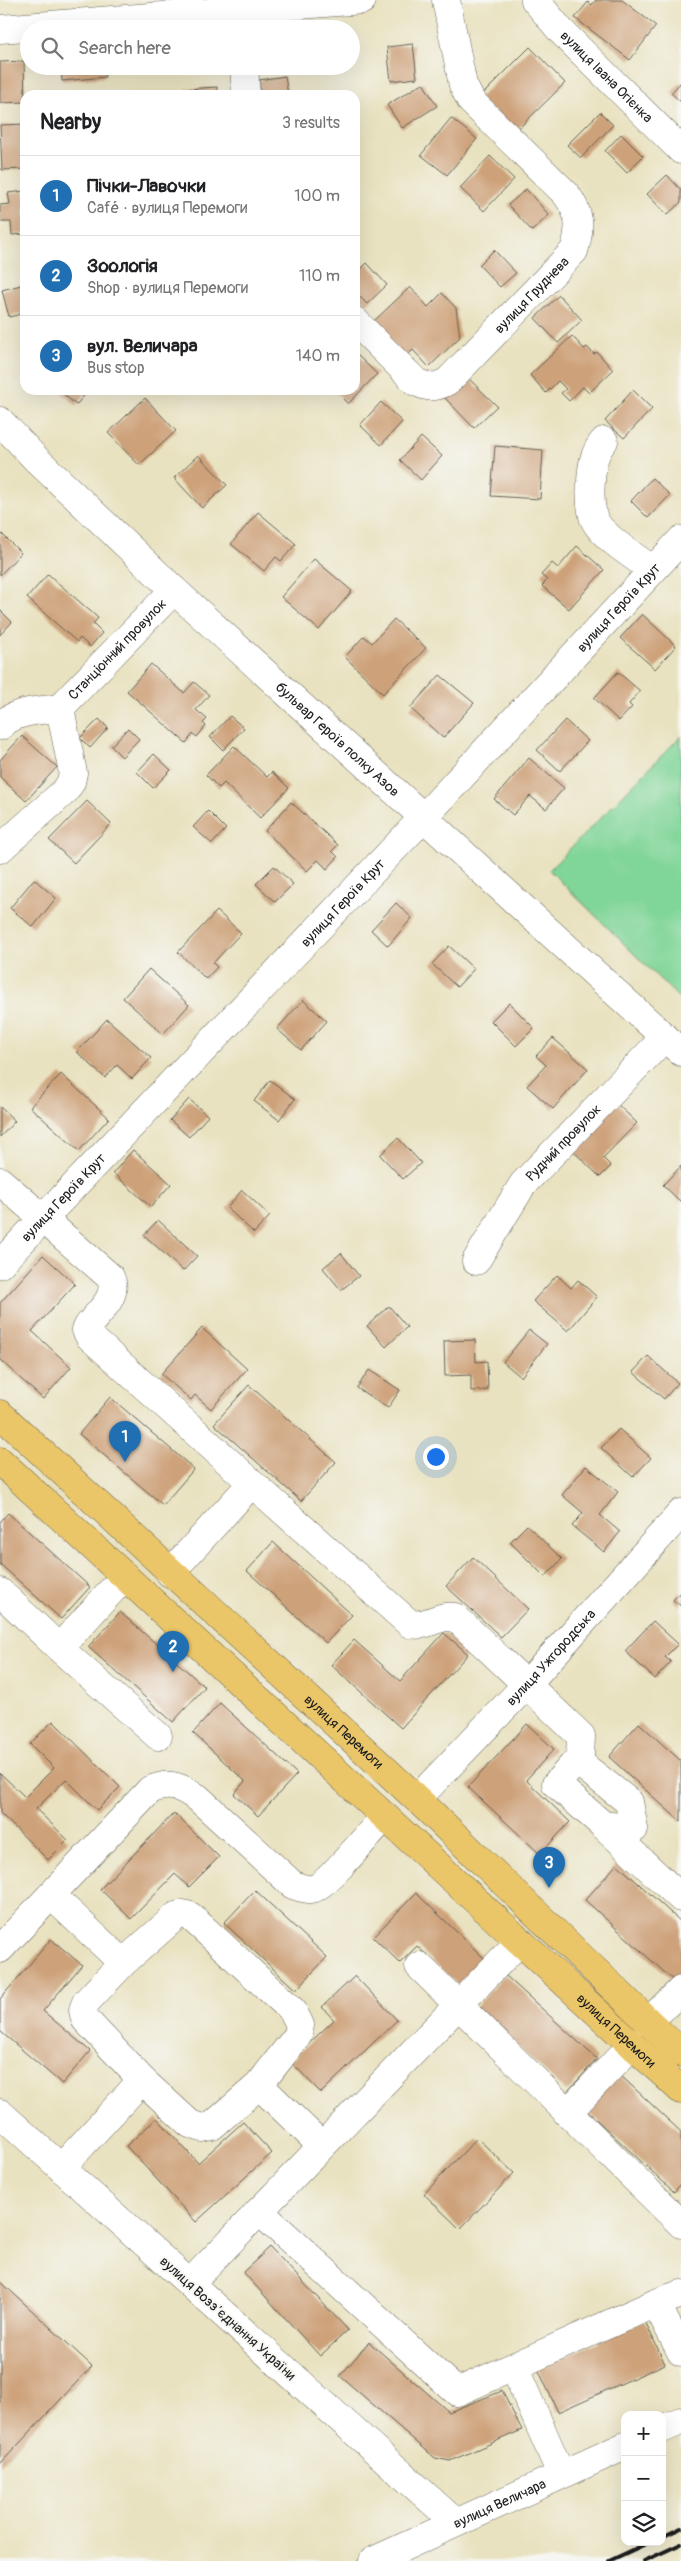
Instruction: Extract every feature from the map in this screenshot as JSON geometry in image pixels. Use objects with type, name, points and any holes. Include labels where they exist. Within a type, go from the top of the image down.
[{"type":"main road","name":"вулиця Перемоги","points":[[0,1414],[170,1573],[417,1799],[681,2053]]},
{"type":"main road","name":"вулиця Перемоги","points":[[0,1461],[681,2090]]},
{"type":"street","points":[[216,20],[240,19],[362,0]]},
{"type":"street","name":"вулиця Груднева","points":[[360,327],[416,382],[426,387],[439,386],[448,381],[574,251],[578,237],[580,221],[575,206],[566,194],[471,101],[463,85],[446,0]]},
{"type":"street","name":"вулиця Івана Огієнка","points":[[535,0],[561,31],[681,150]]},
{"type":"street","points":[[0,29],[20,28]]},
{"type":"street","points":[[245,75],[246,90]]},
{"type":"street","name":"бульвар Героїв полку Азов","points":[[0,421],[36,460],[174,590],[673,1044]]},
{"type":"street","points":[[604,440],[597,449],[593,462],[590,499],[593,518],[606,535],[653,570]]},
{"type":"street","name":"вулиця Героїв Крут","points":[[0,1264],[424,817],[681,540]]},
{"type":"street","name":"Станціонний провулок","points":[[60,708],[174,590]]},
{"type":"street","points":[[0,726],[7,719],[21,713],[60,708],[72,764],[71,782],[65,791],[0,849]]},
{"type":"street","name":"Рудний провулок","points":[[476,1261],[523,1184],[673,1044]]},
{"type":"street","points":[[0,1181],[110,1277],[113,1284],[113,1294],[88,1326],[86,1330],[89,1336],[410,1624],[419,1626],[446,1616],[455,1617],[581,1736],[582,1751],[577,1762],[556,1784],[681,1898]]},
{"type":"street","points":[[170,1573],[252,1483]]},
{"type":"street","name":"вулиця Ужгородська","points":[[417,1799],[526,1685],[681,1514]]},
{"type":"street","points":[[60,1648],[124,1576]]},
{"type":"street","points":[[0,1592],[158,1736]]},
{"type":"street","points":[[0,1949],[150,1790],[161,1785],[170,1784],[183,1788],[198,1798],[288,1880],[303,1889],[313,1889],[327,1880],[385,1816]]},
{"type":"street","points":[[51,1895],[124,1963]]},
{"type":"street","points":[[183,1914],[195,1920],[293,2010],[300,2025],[298,2035],[259,2086],[208,2128],[190,2124],[142,2080],[89,2025],[83,2010],[86,2002],[124,1963],[176,1916],[183,1914]]},
{"type":"street","points":[[190,2283],[520,1941]]},
{"type":"street","points":[[419,1966],[567,2113],[679,2219]]},
{"type":"street","points":[[648,2022],[681,1990]]},
{"type":"street","points":[[567,2113],[632,2045]]},
{"type":"street","points":[[61,2168],[142,2080]]},
{"type":"street","points":[[259,2086],[322,2146]]},
{"type":"street","name":"вулиця Воззʼєднання України","points":[[0,2114],[455,2522]]},
{"type":"street","points":[[260,2211],[457,2392],[656,2303],[681,2294]]},
{"type":"street","points":[[656,2303],[681,2352]]},
{"type":"street","points":[[514,2367],[561,2474]]},
{"type":"street","points":[[666,2427],[681,2421]]},
{"type":"street","name":"вулиця Величара","points":[[373,2561],[621,2448]]},
{"type":"green space","points":[[681,736],[681,1000],[549,870]]},
{"type":"building","points":[[596,0],[622,0],[656,26],[630,60],[575,18],[588,2],[592,5]]},
{"type":"building","points":[[413,44],[417,78],[391,81],[387,47]]},
{"type":"building","points":[[530,47],[565,83],[514,133],[479,98]]},
{"type":"building","points":[[20,61],[20,75],[24,75],[25,90],[20,90],[20,102],[0,103],[0,62]]},
{"type":"building","points":[[62,75],[105,75],[105,77],[62,81]]},
{"type":"building","points":[[285,76],[287,90],[260,90],[259,80]]},
{"type":"building","points":[[681,82],[681,102],[671,93]]},
{"type":"building","points":[[423,83],[437,106],[402,128],[387,105]]},
{"type":"building","points":[[217,87],[217,90],[186,90]]},
{"type":"building","points":[[600,112],[613,125],[581,158],[567,145]]},
{"type":"building","points":[[451,118],[477,139],[447,175],[421,155]]},
{"type":"building","points":[[20,124],[20,169],[2,170],[0,125]]},
{"type":"building","points":[[621,134],[643,156],[627,173],[605,151]]},
{"type":"building","points":[[490,156],[514,179],[484,211],[460,188]]},
{"type":"building","points":[[667,175],[681,190],[681,202],[667,215],[647,194]]},
{"type":"building","points":[[526,189],[549,215],[532,231],[508,205]]},
{"type":"building","points":[[20,192],[20,234],[12,235],[11,222],[0,222],[0,205],[10,204],[8,193]]},
{"type":"building","points":[[494,250],[516,273],[500,287],[479,265]]},
{"type":"building","points":[[367,263],[387,285],[367,304],[360,297],[360,270]]},
{"type":"building","points":[[20,285],[20,314],[9,317],[2,290]]},
{"type":"building","points":[[410,287],[428,307],[442,293],[456,308],[460,337],[429,367],[413,350],[405,357],[373,322]]},
{"type":"building","points":[[559,295],[582,320],[558,343],[535,318]]},
{"type":"building","points":[[572,336],[584,349],[587,347],[594,354],[597,352],[613,370],[589,393],[583,387],[569,401],[561,393],[566,389],[558,381],[546,393],[530,375]]},
{"type":"building","points":[[360,358],[377,374],[360,392]]},
{"type":"building","points":[[467,377],[497,406],[474,428],[445,398]]},
{"type":"building","points":[[633,390],[652,409],[624,438],[605,421]]},
{"type":"building","points":[[65,395],[85,395],[76,405]]},
{"type":"building","points":[[339,395],[357,395],[348,404]]},
{"type":"building","points":[[145,398],[176,431],[139,465],[108,433]]},
{"type":"building","points":[[381,402],[402,422],[381,445],[360,425]]},
{"type":"building","points":[[421,437],[442,456],[421,480],[400,460]]},
{"type":"building","points":[[495,446],[543,450],[540,499],[491,496]]},
{"type":"building","points":[[198,455],[227,485],[202,508],[174,478]]},
{"type":"building","points":[[652,478],[670,495],[648,518],[631,501]]},
{"type":"building","points":[[258,512],[296,544],[281,561],[276,557],[264,571],[231,544]]},
{"type":"building","points":[[0,532],[21,553],[0,575]]},
{"type":"building","points":[[577,546],[604,570],[569,609],[542,586],[547,580],[541,575],[552,563],[558,568]]},
{"type":"building","points":[[314,559],[352,591],[319,630],[281,597]]},
{"type":"building","points":[[48,574],[98,618],[93,624],[102,633],[90,647],[80,638],[77,642],[27,598]]},
{"type":"building","points":[[0,610],[12,622],[0,635]]},
{"type":"building","points":[[642,614],[676,646],[655,669],[620,638]]},
{"type":"building","points":[[394,619],[426,648],[383,694],[345,657],[364,636],[372,643]]},
{"type":"building","points":[[151,664],[184,693],[194,682],[209,695],[196,710],[207,719],[203,723],[206,726],[197,737],[193,734],[186,743],[127,691]]},
{"type":"building","points":[[618,672],[640,691],[629,704],[632,707],[619,721],[594,698]]},
{"type":"building","points":[[440,675],[474,703],[443,738],[410,708]]},
{"type":"building","points":[[230,716],[244,728],[223,750],[210,737]]},
{"type":"building","points":[[99,719],[108,728],[90,748],[80,738]]},
{"type":"building","points":[[565,720],[588,741],[560,771],[537,750]]},
{"type":"building","points":[[128,728],[139,739],[122,757],[111,746]]},
{"type":"building","points":[[22,736],[57,767],[26,801],[0,777],[0,760]]},
{"type":"building","points":[[234,746],[267,777],[272,772],[289,788],[260,818],[224,783],[219,788],[206,775]]},
{"type":"building","points":[[154,754],[171,770],[153,788],[137,772]]},
{"type":"building","points":[[529,758],[564,788],[546,809],[530,796],[513,815],[494,799]]},
{"type":"building","points":[[87,801],[111,824],[74,863],[49,840]]},
{"type":"building","points":[[291,802],[338,845],[332,851],[338,857],[327,869],[318,860],[307,871],[265,831]]},
{"type":"building","points":[[208,811],[226,829],[212,844],[193,827]]},
{"type":"building","points":[[274,866],[293,884],[275,902],[256,884]]},
{"type":"building","points":[[34,879],[56,898],[33,927],[10,908]]},
{"type":"building","points":[[396,903],[412,918],[388,946],[371,930]]},
{"type":"building","points":[[217,911],[241,933],[213,963],[217,967],[206,979],[178,952]]},
{"type":"building","points":[[449,946],[474,969],[457,987],[432,964]]},
{"type":"building","points":[[149,969],[189,1005],[163,1034],[123,998]]},
{"type":"building","points":[[303,1000],[327,1021],[301,1050],[277,1029]]},
{"type":"building","points":[[509,1003],[534,1028],[516,1046],[491,1021]]},
{"type":"building","points":[[107,1019],[151,1058],[132,1079],[117,1065],[105,1078],[77,1052]]},
{"type":"building","points":[[553,1038],[588,1069],[553,1109],[527,1086],[546,1065],[536,1056]]},
{"type":"building","points":[[61,1074],[109,1118],[79,1151],[30,1107]]},
{"type":"building","points":[[270,1080],[295,1099],[279,1120],[254,1101]]},
{"type":"building","points":[[189,1099],[208,1116],[189,1137],[170,1120]]},
{"type":"building","points":[[614,1101],[637,1123],[603,1158],[611,1166],[600,1177],[569,1147]]},
{"type":"building","points":[[0,1107],[15,1121],[0,1137]]},
{"type":"building","points":[[398,1138],[421,1163],[403,1179],[380,1155]]},
{"type":"building","points":[[133,1150],[171,1184],[151,1207],[113,1173]]},
{"type":"building","points":[[681,1166],[681,1202],[663,1185]]},
{"type":"building","points":[[242,1190],[270,1216],[254,1233],[227,1208]]},
{"type":"building","points":[[158,1220],[197,1256],[183,1271],[144,1235]]},
{"type":"building","points":[[341,1253],[359,1276],[341,1290],[323,1268]]},
{"type":"building","points":[[43,1255],[75,1284],[32,1331],[71,1367],[43,1399],[0,1360],[0,1303]]},
{"type":"building","points":[[557,1275],[571,1288],[578,1280],[597,1297],[568,1331],[533,1301]]},
{"type":"building","points":[[389,1306],[407,1327],[386,1347],[367,1326]]},
{"type":"building","points":[[202,1328],[247,1369],[211,1409],[195,1395],[191,1400],[161,1374]]},
{"type":"building","points":[[529,1330],[547,1344],[521,1377],[503,1362]]},
{"type":"building","points":[[475,1340],[476,1362],[487,1361],[488,1390],[471,1391],[471,1375],[445,1376],[444,1341]]},
{"type":"building","points":[[648,1356],[678,1383],[664,1399],[633,1372]]},
{"type":"building","points":[[369,1370],[400,1390],[388,1408],[357,1388]]},
{"type":"building","points":[[249,1385],[336,1462],[301,1501],[214,1424]]},
{"type":"building","points":[[110,1397],[194,1469],[163,1505],[79,1434]]},
{"type":"building","points":[[619,1429],[651,1458],[633,1477],[601,1448]]},
{"type":"building","points":[[586,1466],[618,1492],[600,1515],[620,1532],[604,1552],[572,1526],[583,1513],[562,1495]]},
{"type":"building","points":[[8,1513],[90,1587],[61,1619],[0,1564],[0,1522]]},
{"type":"building","points":[[527,1525],[562,1559],[545,1577],[510,1542]]},
{"type":"building","points":[[273,1542],[352,1615],[326,1643],[247,1571]]},
{"type":"building","points":[[473,1557],[528,1609],[501,1637],[446,1586]]},
{"type":"building","points":[[681,1591],[681,1606],[673,1600]]},
{"type":"building","points":[[120,1612],[205,1687],[173,1722],[88,1647]]},
{"type":"building","points":[[653,1621],[678,1644],[665,1657],[671,1662],[655,1679],[625,1651]]},
{"type":"building","points":[[444,1633],[468,1654],[401,1728],[331,1665],[354,1640],[400,1681]]},
{"type":"building","points":[[220,1703],[297,1774],[258,1816],[234,1794],[245,1781],[193,1733]]},
{"type":"building","points":[[53,1721],[120,1787],[97,1810],[66,1779],[36,1809],[68,1840],[48,1860],[0,1813],[0,1773],[25,1797],[54,1768],[30,1744]]},
{"type":"building","points":[[639,1723],[681,1761],[681,1822],[609,1757]]},
{"type":"building","points":[[527,1724],[554,1749],[526,1780],[570,1822],[540,1854],[468,1787]]},
{"type":"building","points":[[174,1813],[219,1857],[189,1887],[175,1874],[131,1919],[100,1889]]},
{"type":"building","points":[[617,1864],[681,1922],[681,1974],[674,1981],[585,1900]]},
{"type":"building","points":[[255,1890],[327,1957],[296,1990],[224,1923]]},
{"type":"building","points":[[416,1893],[486,1960],[460,1987],[417,1946],[400,1963],[373,1937]]},
{"type":"building","points":[[51,1939],[82,1965],[43,2011],[90,2051],[62,2084],[0,2031],[0,1999]]},
{"type":"building","points":[[505,1975],[597,2059],[567,2092],[475,2008]]},
{"type":"building","points":[[355,1976],[397,2020],[321,2093],[290,2061],[334,2020],[322,2007]]},
{"type":"building","points":[[617,2072],[681,2132],[681,2184],[674,2192],[584,2108]]},
{"type":"building","points":[[157,2118],[198,2163],[243,2122],[272,2153],[196,2222],[126,2146]]},
{"type":"building","points":[[477,2138],[514,2173],[460,2229],[424,2194]]},
{"type":"building","points":[[270,2247],[348,2330],[320,2356],[243,2272]]},
{"type":"building","points":[[0,2281],[92,2366],[0,2464]]},
{"type":"building","points":[[645,2321],[665,2364],[558,2412],[538,2369]]},
{"type":"building","points":[[369,2342],[449,2412],[502,2391],[522,2430],[450,2461],[435,2458],[340,2376]]},
{"type":"railway","points":[[666,2535],[681,2528]]},
{"type":"railway","points":[[644,2561],[681,2544]]},
{"type":"railway","points":[[609,2561],[641,2546]]},
{"type":"place","name":"Пічки-Лавочки","points":[[125,1462]]},
{"type":"place","name":"Зоологія","points":[[173,1672]]},
{"type":"place","name":"вул. Величара","points":[[549,1888]]}]
